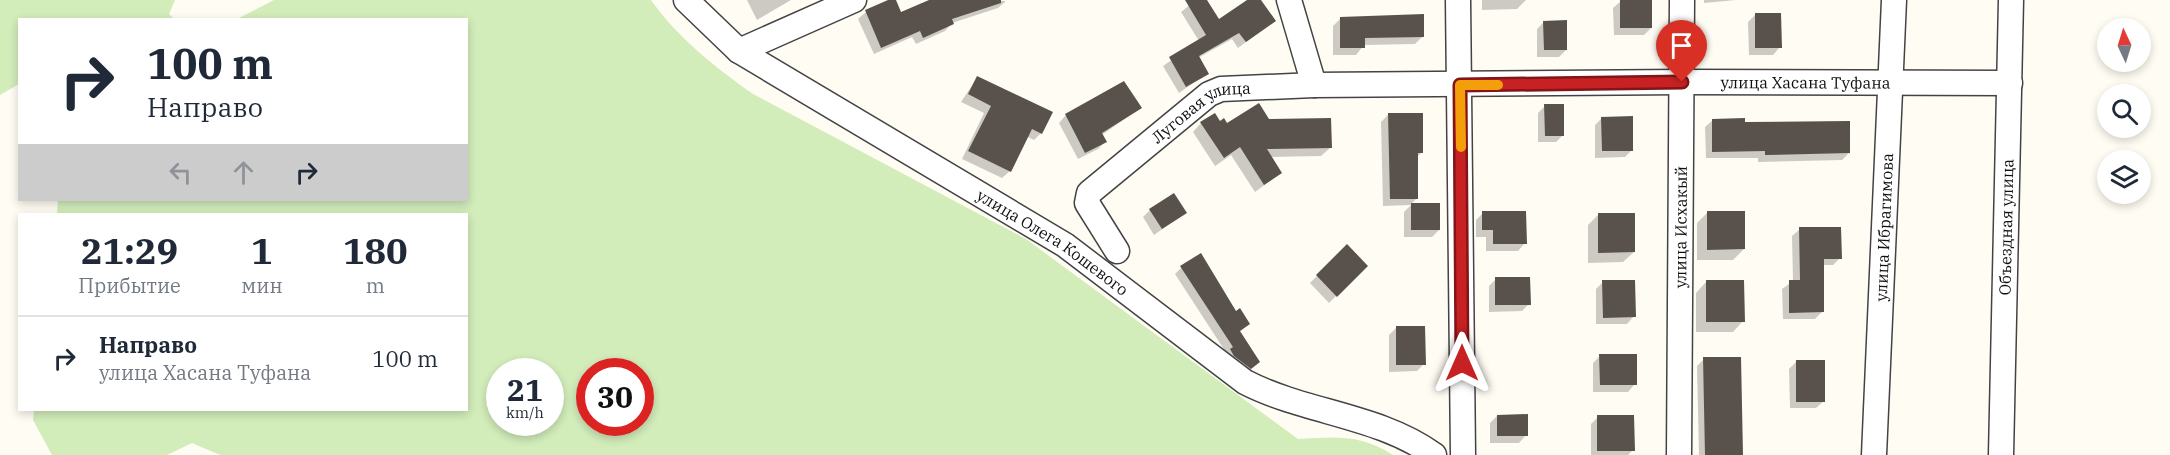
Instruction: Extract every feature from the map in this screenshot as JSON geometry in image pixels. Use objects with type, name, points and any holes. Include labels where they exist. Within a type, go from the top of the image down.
[{"type":"street","name":"улица Олега Кошевого","points":[[686,0],[739,51],[1065,245],[1245,382],[1272,396],[1344,415],[1380,428],[1434,455]]},
{"type":"street","points":[[739,51],[854,0]]},
{"type":"street","points":[[1289,0],[1314,85]]},
{"type":"street","points":[[1458,0],[1463,455]]},
{"type":"street","name":"улица Исхакый","points":[[1679,455],[1682,0]]},
{"type":"street","name":"улица Ибрагимова","points":[[1874,455],[1894,0]]},
{"type":"street","name":"Объездная улица","points":[[2001,455],[2011,0]]},
{"type":"street","name":"улица Хасана Туфана","points":[[1314,85],[1682,82],[2010,83]]},
{"type":"street","name":"Луговая улица","points":[[1117,251],[1087,203],[1089,193],[1102,181],[1209,94],[1234,87],[1314,85]]},
{"type":"green space","points":[[0,0],[175,0],[169,14],[173,18],[18,18],[18,85],[0,95]]},
{"type":"green space","points":[[274,0],[651,0],[661,14],[698,51],[753,94],[1026,239],[1298,439],[1347,438],[1370,443],[1393,455],[220,455],[192,443],[167,455],[52,455],[33,420],[34,411],[468,411],[468,213],[57,213],[58,201],[468,201],[468,18],[239,18]]},
{"type":"building","points":[[888,0],[896,0],[901,12],[929,0],[1001,0],[1001,3],[952,19],[954,24],[923,38],[920,31],[881,48],[865,10]]},
{"type":"building","points":[[1185,0],[1207,0],[1219,19],[1247,0],[1261,0],[1276,21],[1246,42],[1239,33],[1199,56],[1209,74],[1186,87],[1169,57],[1206,35]]},
{"type":"building","points":[[1620,0],[1652,0],[1652,28],[1620,28]]},
{"type":"building","points":[[1755,13],[1781,13],[1782,48],[1755,48]]},
{"type":"building","points":[[1424,14],[1424,37],[1365,38],[1365,48],[1340,48],[1340,17]]},
{"type":"building","points":[[1567,20],[1567,50],[1544,50],[1543,21]]},
{"type":"building","points":[[977,76],[1053,112],[1042,134],[1032,129],[1011,172],[968,151],[991,106],[968,94]]},
{"type":"building","points":[[1124,81],[1142,108],[1102,133],[1107,142],[1085,153],[1065,114]]},
{"type":"building","points":[[1259,103],[1269,119],[1331,118],[1332,148],[1267,149],[1282,173],[1264,185],[1240,147],[1224,158],[1200,122],[1215,113],[1220,121],[1224,118],[1227,123]]},
{"type":"building","points":[[1544,104],[1564,104],[1564,136],[1545,136]]},
{"type":"building","points":[[1388,113],[1423,113],[1423,153],[1418,153],[1418,199],[1390,199]]},
{"type":"building","points":[[1633,116],[1633,151],[1602,151],[1601,117]]},
{"type":"building","points":[[1745,118],[1745,122],[1850,121],[1850,153],[1765,155],[1765,151],[1712,152],[1712,119]]},
{"type":"building","points":[[1174,193],[1187,213],[1162,229],[1149,209]]},
{"type":"building","points":[[1411,203],[1440,203],[1440,230],[1411,230]]},
{"type":"building","points":[[1482,211],[1526,211],[1527,244],[1493,244],[1493,230],[1482,230]]},
{"type":"building","points":[[1707,211],[1745,211],[1745,249],[1707,250]]},
{"type":"building","points":[[1598,213],[1635,213],[1635,252],[1598,253]]},
{"type":"building","points":[[1799,227],[1841,227],[1842,259],[1824,259],[1824,312],[1789,313],[1789,280],[1800,280]]},
{"type":"building","points":[[1347,244],[1368,266],[1337,297],[1316,275]]},
{"type":"building","points":[[1201,253],[1236,311],[1240,308],[1250,324],[1240,331],[1260,362],[1251,369],[1234,356],[1230,349],[1233,347],[1180,266]]},
{"type":"building","points":[[1495,277],[1530,277],[1531,305],[1495,305]]},
{"type":"building","points":[[1602,280],[1635,280],[1636,317],[1603,318]]},
{"type":"building","points":[[1706,280],[1744,280],[1745,322],[1706,322]]},
{"type":"building","points":[[1396,326],[1425,326],[1426,365],[1396,365]]},
{"type":"building","points":[[1599,354],[1637,354],[1637,385],[1600,385]]},
{"type":"building","points":[[1703,357],[1741,357],[1743,455],[1705,455]]},
{"type":"building","points":[[1796,360],[1825,360],[1825,402],[1796,402]]},
{"type":"building","points":[[1528,414],[1528,436],[1497,436],[1497,415]]},
{"type":"building","points":[[1597,415],[1634,415],[1635,451],[1597,451]]},
{"type":"slow traffic","points":[[1461,147],[1460,85],[1498,85]]},
{"type":"route","points":[[1462,363],[1460,85],[1682,82]]}]
